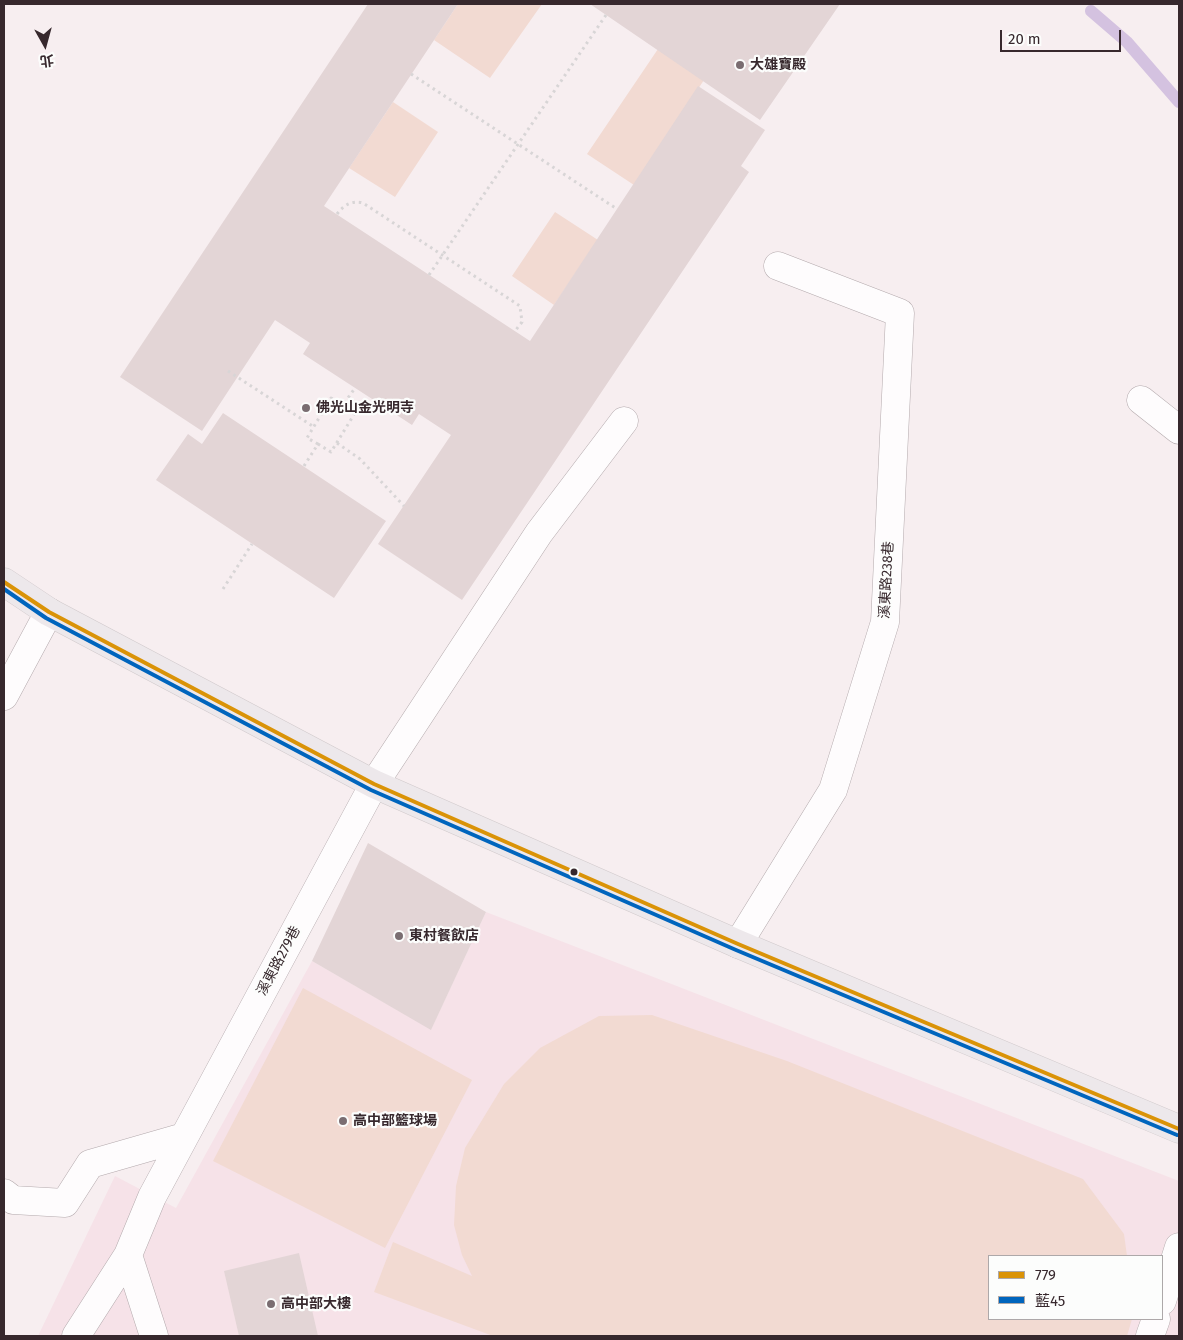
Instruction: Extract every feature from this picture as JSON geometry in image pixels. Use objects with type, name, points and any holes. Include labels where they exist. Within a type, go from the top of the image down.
[{"type":"main road","points":[[4,582],[49,612],[374,784],[738,944],[1179,1129]]},
{"type":"lane","name":"溪東路238巷","points":[[738,944],[833,790],[885,622],[900,313],[778,266]]},
{"type":"lane","points":[[1141,400],[1179,430]]},
{"type":"lane","name":"溪東路279巷","points":[[76,1336],[128,1255],[152,1197],[374,784],[539,532],[624,421]]},
{"type":"lane","points":[[4,696],[49,612]]},
{"type":"lane","points":[[4,1192],[13,1200],[65,1203],[90,1164],[184,1137]]},
{"type":"lane","points":[[1163,1299],[1179,1248]]},
{"type":"lane","points":[[128,1255],[154,1336]]},
{"type":"lane","points":[[1150,1336],[1156,1320]]},
{"type":"path","points":[[429,275],[606,15]]},
{"type":"path","points":[[411,74],[617,209]]},
{"type":"path","points":[[337,214],[345,205],[356,201],[364,203],[520,306],[522,322],[515,331]]},
{"type":"path","points":[[228,371],[314,427]]},
{"type":"path","points":[[343,405],[355,388]]},
{"type":"path","points":[[330,398],[343,405],[355,413],[331,452],[307,438],[330,398]]},
{"type":"path","points":[[337,443],[360,460],[404,506]]},
{"type":"path","points":[[304,466],[318,444]]},
{"type":"path","points":[[223,589],[252,544]]},
{"type":"shaded area","points":[[458,4],[542,4],[490,78],[434,40]]},
{"type":"shaded area","points":[[658,49],[704,80],[634,185],[587,154]]},
{"type":"shaded area","points":[[393,102],[438,132],[395,197],[349,168]]},
{"type":"shaded area","points":[[555,212],[598,240],[554,305],[512,276]]},
{"type":"shaded area","points":[[486,912],[1179,1181],[1179,1336],[38,1336],[115,1176],[176,1208],[312,961],[431,1029]]},
{"type":"shaded area","name":"高中部籃球場","points":[[303,988],[472,1080],[385,1248],[213,1161]]},
{"type":"shaded area","points":[[652,1015],[787,1061],[1083,1179],[1124,1234],[1127,1255],[988,1255],[988,1320],[1132,1320],[1127,1336],[493,1336],[374,1292],[393,1242],[472,1276],[462,1255],[454,1225],[456,1186],[465,1148],[504,1084],[540,1048],[599,1016]]},
{"type":"building","points":[[368,4],[458,4],[324,206],[530,341],[698,86],[765,130],[741,166],[749,172],[462,600],[378,544],[451,435],[419,414],[412,425],[303,354],[310,343],[275,320],[202,431],[120,377]]},
{"type":"building","name":"大雄寶殿","points":[[590,4],[840,4],[760,120]]},
{"type":"building","points":[[223,413],[386,521],[334,598],[156,480],[188,434],[202,444]]},
{"type":"building","name":"東村餐飲店","points":[[368,843],[486,912],[431,1030],[312,961]]},
{"type":"building","name":"高中部大樓","points":[[299,1253],[318,1336],[239,1336],[224,1271]]},
{"type":"waterway","points":[[1091,11],[1127,42],[1179,102]]},
{"type":"transit line","name":"779","points":[[4,582],[49,612],[374,784],[738,944],[1179,1129]]},
{"type":"transit line","name":"藍45","points":[[4,589],[46,618],[371,790],[736,950],[1177,1135]]},
{"type":"place","name":"大雄寶殿","points":[[740,65]]},
{"type":"place","name":"佛光山金光明寺","points":[[306,408]]},
{"type":"place","name":"東村餐飲店","points":[[399,936]]},
{"type":"place","name":"高中部籃球場","points":[[343,1121]]},
{"type":"place","name":"高中部大樓","points":[[271,1304]]}]
